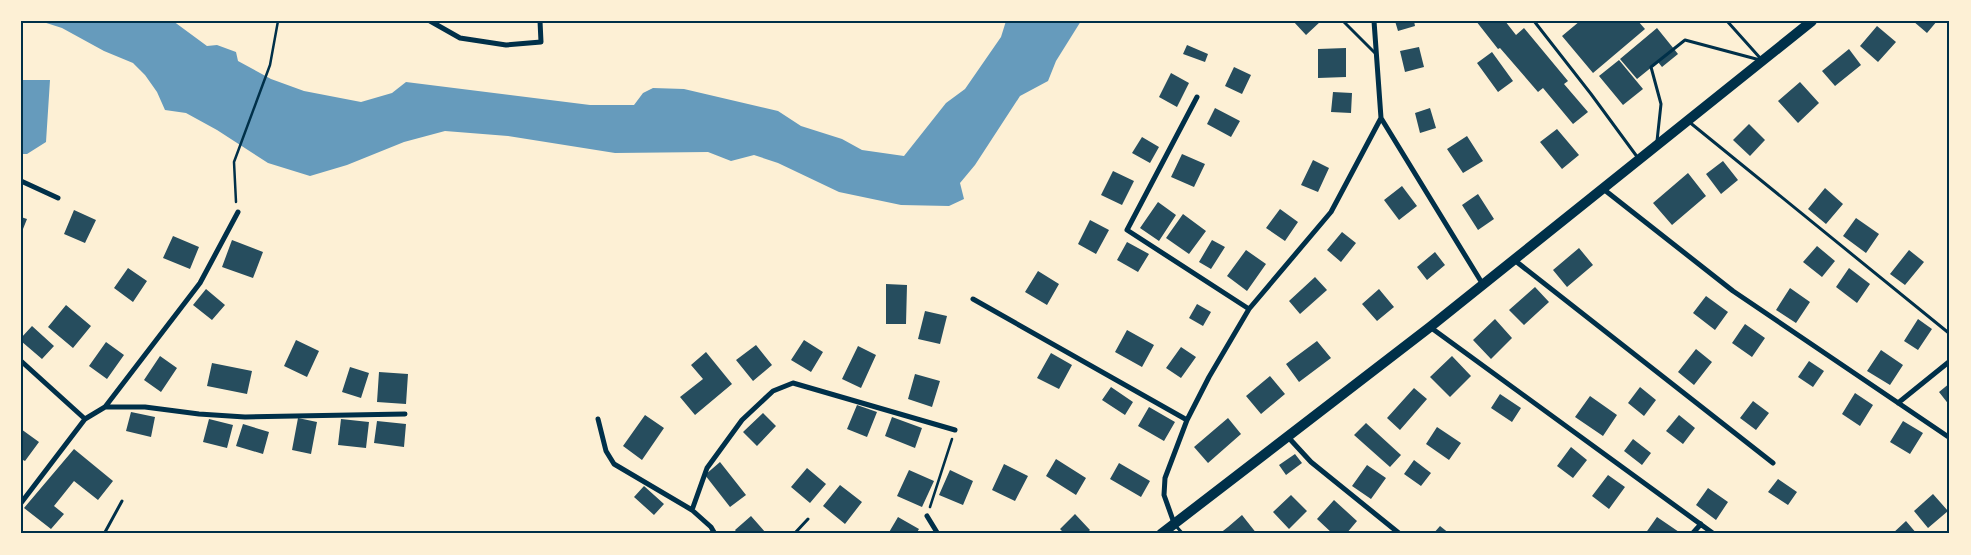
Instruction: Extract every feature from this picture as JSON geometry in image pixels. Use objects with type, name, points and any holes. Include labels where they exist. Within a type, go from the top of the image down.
[{"type":"main road","points":[[1161,534],[1430,327],[1482,283],[1812,21]]},
{"type":"street","points":[[430,21],[460,38],[506,45],[541,42],[540,21]]},
{"type":"street","points":[[1374,21],[1381,118],[1482,283]]},
{"type":"street","points":[[1197,97],[1127,230],[1250,309]]},
{"type":"street","points":[[1174,524],[1164,495],[1165,478],[1187,420],[1209,377],[1250,309],[1330,212],[1381,118]]},
{"type":"street","points":[[21,181],[58,198]]},
{"type":"street","points":[[1602,188],[1733,290],[1950,438]]},
{"type":"street","points":[[21,503],[85,419],[105,407],[200,283],[238,212]]},
{"type":"street","points":[[1512,259],[1773,463]]},
{"type":"street","points":[[973,299],[1187,420]]},
{"type":"street","points":[[1430,327],[1714,534]]},
{"type":"street","points":[[21,361],[85,419]]},
{"type":"street","points":[[1898,403],[1950,361]]},
{"type":"street","points":[[692,510],[707,468],[742,420],[773,391],[792,383],[955,430]]},
{"type":"street","points":[[105,407],[145,406],[199,414],[245,417],[405,414]]},
{"type":"street","points":[[598,419],[606,451],[614,464],[692,510],[711,527],[715,534]]},
{"type":"street","points":[[1288,436],[1311,462],[1400,534]]},
{"type":"street","points":[[927,516],[938,534]]},
{"type":"street","points":[[1692,534],[1700,524]]},
{"type":"lane","points":[[1343,21],[1376,53]]},
{"type":"lane","points":[[1534,21],[1591,94],[1638,159]]},
{"type":"lane","points":[[1727,21],[1763,61]]},
{"type":"lane","points":[[1656,145],[1661,104],[1651,68],[1685,40],[1763,61]]},
{"type":"lane","points":[[1688,121],[1950,334]]},
{"type":"lane","points":[[104,534],[122,500]]},
{"type":"lane","points":[[794,534],[808,519]]},
{"type":"lane","points":[[1174,524],[1183,534]]},
{"type":"path","points":[[238,212],[234,162],[270,65],[278,21]]},
{"type":"path","points":[[927,516],[955,430]]},
{"type":"water","points":[[40,21],[173,21],[207,46],[217,45],[236,52],[238,61],[271,79],[304,91],[361,102],[392,93],[406,82],[590,105],[634,105],[643,93],[653,88],[684,89],[778,111],[801,126],[842,139],[862,150],[904,156],[946,103],[965,89],[1001,37],[1006,21],[1081,21],[1056,61],[1048,81],[1020,96],[975,165],[960,183],[964,199],[949,206],[901,205],[839,192],[778,163],[754,155],[731,161],[708,152],[615,153],[508,136],[445,131],[404,142],[347,165],[310,176],[268,163],[217,130],[186,113],[165,110],[157,92],[145,75],[133,63],[104,51],[62,28]]},
{"type":"water","points":[[21,80],[50,80],[46,142],[27,154],[21,154]]},
{"type":"building","points":[[1293,21],[1321,21],[1306,35]]},
{"type":"building","points":[[1395,21],[1414,21],[1415,26],[1398,31]]},
{"type":"building","points":[[1476,21],[1505,21],[1516,35],[1524,28],[1568,81],[1564,84],[1588,112],[1573,124],[1543,88],[1538,92],[1500,48],[1498,49]]},
{"type":"building","points":[[1580,21],[1638,21],[1645,29],[1593,73],[1562,36]]},
{"type":"building","points":[[1913,21],[1937,21],[1927,33]]},
{"type":"building","points":[[1877,26],[1896,42],[1878,62],[1860,46]]},
{"type":"building","points":[[1657,28],[1678,54],[1662,67],[1658,62],[1637,79],[1620,59]]},
{"type":"building","points":[[1187,45],[1208,54],[1205,62],[1183,54]]},
{"type":"building","points":[[1419,47],[1424,67],[1405,72],[1400,51]]},
{"type":"building","points":[[1346,48],[1346,77],[1318,78],[1318,49]]},
{"type":"building","points":[[1849,49],[1861,65],[1835,86],[1822,71]]},
{"type":"building","points":[[1492,52],[1513,81],[1498,92],[1477,63]]},
{"type":"building","points":[[1619,60],[1643,89],[1623,105],[1599,76]]},
{"type":"building","points":[[1234,67],[1251,75],[1242,94],[1225,86]]},
{"type":"building","points":[[1171,73],[1189,83],[1177,107],[1159,97]]},
{"type":"building","points":[[1800,82],[1819,103],[1798,123],[1778,101]]},
{"type":"building","points":[[1333,92],[1352,93],[1351,113],[1331,112]]},
{"type":"building","points":[[1215,108],[1240,121],[1231,137],[1207,124]]},
{"type":"building","points":[[1430,108],[1436,128],[1420,133],[1415,113]]},
{"type":"building","points":[[1749,124],[1765,140],[1750,156],[1733,140]]},
{"type":"building","points":[[1557,129],[1579,155],[1562,169],[1540,142]]},
{"type":"building","points":[[1467,136],[1483,161],[1463,173],[1447,149]]},
{"type":"building","points":[[1142,137],[1159,147],[1150,163],[1132,153]]},
{"type":"building","points":[[1182,154],[1205,164],[1194,187],[1171,177]]},
{"type":"building","points":[[1313,160],[1329,168],[1318,192],[1301,185]]},
{"type":"building","points":[[1723,161],[1738,180],[1721,194],[1706,174]]},
{"type":"building","points":[[1113,171],[1134,181],[1122,205],[1101,195]]},
{"type":"building","points":[[1688,173],[1706,196],[1672,225],[1653,203]]},
{"type":"building","points":[[1402,186],[1417,206],[1399,220],[1384,200]]},
{"type":"building","points":[[1825,188],[1843,204],[1826,224],[1808,209]]},
{"type":"building","points":[[1478,194],[1494,219],[1478,230],[1462,205]]},
{"type":"building","points":[[1158,202],[1176,215],[1159,241],[1140,228]]},
{"type":"building","points":[[1280,209],[1298,222],[1285,241],[1266,228]]},
{"type":"building","points":[[74,210],[96,220],[85,243],[64,234]]},
{"type":"building","points":[[1183,214],[1206,231],[1189,254],[1166,238]]},
{"type":"building","points":[[21,217],[27,219],[21,234]]},
{"type":"building","points":[[1856,218],[1879,234],[1866,253],[1843,236]]},
{"type":"building","points":[[1090,220],[1109,230],[1096,254],[1078,244]]},
{"type":"building","points":[[1342,232],[1356,243],[1341,262],[1327,250]]},
{"type":"building","points":[[173,236],[199,247],[190,269],[163,258]]},
{"type":"building","points":[[232,240],[263,252],[253,278],[222,267]]},
{"type":"building","points":[[1212,240],[1225,247],[1211,269],[1199,262]]},
{"type":"building","points":[[1127,242],[1149,254],[1138,272],[1117,260]]},
{"type":"building","points":[[1817,246],[1835,261],[1822,277],[1803,262]]},
{"type":"building","points":[[1579,248],[1593,265],[1567,287],[1553,270]]},
{"type":"building","points":[[1246,250],[1266,264],[1247,291],[1227,276]]},
{"type":"building","points":[[1909,250],[1924,262],[1905,285],[1890,274]]},
{"type":"building","points":[[1435,252],[1445,265],[1427,280],[1417,267]]},
{"type":"building","points":[[128,268],[147,281],[133,302],[114,288]]},
{"type":"building","points":[[1849,268],[1870,284],[1857,303],[1836,287]]},
{"type":"building","points":[[1038,271],[1059,284],[1047,305],[1025,292]]},
{"type":"building","points":[[1315,277],[1327,290],[1300,314],[1289,301]]},
{"type":"building","points":[[886,284],[907,285],[906,324],[886,324]]},
{"type":"building","points":[[1535,287],[1549,302],[1524,325],[1509,310]]},
{"type":"building","points":[[1790,288],[1810,302],[1796,323],[1776,310]]},
{"type":"building","points":[[206,289],[225,305],[212,320],[193,305]]},
{"type":"building","points":[[1379,289],[1394,307],[1377,321],[1362,304]]},
{"type":"building","points":[[1706,296],[1728,312],[1715,330],[1693,313]]},
{"type":"building","points":[[1197,304],[1211,312],[1203,326],[1189,318]]},
{"type":"building","points":[[66,305],[91,326],[73,348],[48,327]]},
{"type":"building","points":[[925,311],[947,316],[940,344],[918,339]]},
{"type":"building","points":[[1495,319],[1512,338],[1491,359],[1473,340]]},
{"type":"building","points":[[1918,319],[1932,329],[1918,350],[1904,341]]},
{"type":"building","points":[[1745,324],[1765,338],[1752,357],[1732,343]]},
{"type":"building","points":[[32,326],[54,346],[42,359],[21,341],[21,338]]},
{"type":"building","points":[[1127,330],[1154,345],[1142,367],[1115,352]]},
{"type":"building","points":[[296,340],[319,351],[307,377],[284,366]]},
{"type":"building","points":[[804,340],[823,352],[811,372],[791,360]]},
{"type":"building","points":[[1317,341],[1331,358],[1299,382],[1286,364]]},
{"type":"building","points":[[106,342],[124,355],[107,379],[89,366]]},
{"type":"building","points":[[756,345],[772,365],[753,381],[736,360]]},
{"type":"building","points":[[858,346],[876,355],[861,388],[842,379]]},
{"type":"building","points":[[1181,347],[1196,357],[1181,378],[1166,368]]},
{"type":"building","points":[[1696,349],[1712,362],[1694,385],[1678,372]]},
{"type":"building","points":[[1881,350],[1903,365],[1890,385],[1867,371]]},
{"type":"building","points":[[706,352],[732,384],[695,415],[680,397],[703,379],[691,365]]},
{"type":"building","points":[[1051,353],[1072,365],[1059,389],[1037,378]]},
{"type":"building","points":[[160,356],[177,368],[161,392],[144,380]]},
{"type":"building","points":[[1452,356],[1471,376],[1450,397],[1430,377]]},
{"type":"building","points":[[1809,361],[1824,371],[1813,387],[1798,377]]},
{"type":"building","points":[[212,363],[252,371],[247,394],[207,386]]},
{"type":"building","points":[[350,367],[369,373],[361,398],[342,392]]},
{"type":"building","points":[[379,372],[408,374],[406,404],[377,402]]},
{"type":"building","points":[[915,374],[940,381],[932,407],[908,399]]},
{"type":"building","points":[[1270,376],[1285,394],[1261,414],[1246,396]]},
{"type":"building","points":[[1950,383],[1950,406],[1939,392]]},
{"type":"building","points":[[1111,387],[1133,402],[1125,415],[1102,400]]},
{"type":"building","points":[[1640,387],[1656,400],[1644,416],[1628,403]]},
{"type":"building","points":[[1414,388],[1427,399],[1400,430],[1387,418]]},
{"type":"building","points":[[1855,393],[1873,405],[1860,426],[1842,414]]},
{"type":"building","points":[[1500,394],[1521,408],[1512,422],[1491,408]]},
{"type":"building","points":[[1590,396],[1617,415],[1603,436],[1575,417]]},
{"type":"building","points":[[1753,401],[1769,413],[1756,430],[1740,418]]},
{"type":"building","points":[[857,405],[877,412],[867,437],[847,429]]},
{"type":"building","points":[[1149,407],[1175,422],[1164,441],[1138,426]]},
{"type":"building","points":[[131,412],[155,417],[151,437],[126,431]]},
{"type":"building","points":[[763,413],[776,426],[757,446],[743,432]]},
{"type":"building","points":[[645,415],[664,428],[642,460],[623,446]]},
{"type":"building","points":[[1679,415],[1695,428],[1683,444],[1666,431]]},
{"type":"building","points":[[892,417],[922,428],[915,448],[885,436]]},
{"type":"building","points":[[298,418],[317,422],[311,454],[292,450]]},
{"type":"building","points":[[1228,418],[1241,434],[1208,463],[1194,447]]},
{"type":"building","points":[[209,419],[233,425],[227,448],[203,442]]},
{"type":"building","points":[[341,419],[369,422],[366,448],[338,445]]},
{"type":"building","points":[[377,421],[406,424],[404,447],[374,443]]},
{"type":"building","points":[[1903,421],[1923,433],[1910,454],[1890,442]]},
{"type":"building","points":[[1366,423],[1401,455],[1390,467],[1354,435]]},
{"type":"building","points":[[243,424],[269,432],[263,454],[236,446]]},
{"type":"building","points":[[1437,427],[1461,443],[1449,460],[1426,444]]},
{"type":"building","points":[[21,429],[39,442],[25,461],[21,459]]},
{"type":"building","points":[[1633,439],[1651,453],[1642,465],[1624,451]]},
{"type":"building","points":[[1571,447],[1587,460],[1573,478],[1557,466]]},
{"type":"building","points":[[74,449],[113,481],[98,500],[74,481],[54,506],[64,514],[51,529],[24,508]]},
{"type":"building","points":[[1295,454],[1302,463],[1286,475],[1279,465]]},
{"type":"building","points":[[1056,459],[1086,478],[1076,495],[1046,476]]},
{"type":"building","points":[[1414,460],[1431,473],[1421,486],[1404,474]]},
{"type":"building","points":[[720,462],[746,495],[730,507],[705,475]]},
{"type":"building","points":[[1119,463],[1150,481],[1141,497],[1110,479]]},
{"type":"building","points":[[1004,464],[1028,476],[1015,501],[992,490]]},
{"type":"building","points":[[1367,465],[1386,478],[1371,499],[1352,486]]},
{"type":"building","points":[[807,468],[826,484],[810,503],[791,487]]},
{"type":"building","points":[[909,470],[934,481],[922,507],[897,496]]},
{"type":"building","points":[[950,470],[973,481],[963,505],[939,495]]},
{"type":"building","points":[[1608,475],[1625,487],[1609,509],[1592,496]]},
{"type":"building","points":[[1778,479],[1797,492],[1788,505],[1768,492]]},
{"type":"building","points":[[840,485],[862,502],[845,524],[823,506]]},
{"type":"building","points":[[644,486],[664,504],[654,515],[634,497]]},
{"type":"building","points":[[1708,488],[1728,502],[1716,520],[1696,505]]},
{"type":"building","points":[[1933,494],[1948,511],[1928,528],[1914,511]]},
{"type":"building","points":[[1291,495],[1307,511],[1289,529],[1273,512]]},
{"type":"building","points":[[1334,500],[1357,521],[1346,534],[1333,534],[1317,519]]},
{"type":"building","points":[[1075,514],[1090,530],[1086,534],[1065,534],[1060,529]]},
{"type":"building","points":[[1242,515],[1257,534],[1219,534],[1228,527]]},
{"type":"building","points":[[751,516],[765,532],[738,534],[735,530]]},
{"type":"building","points":[[898,517],[919,529],[916,534],[888,534]]},
{"type":"building","points":[[1657,517],[1679,532],[1678,534],[1645,534]]},
{"type":"building","points":[[1906,521],[1917,534],[1892,534]]},
{"type":"building","points":[[1440,526],[1450,534],[1433,534]]}]
